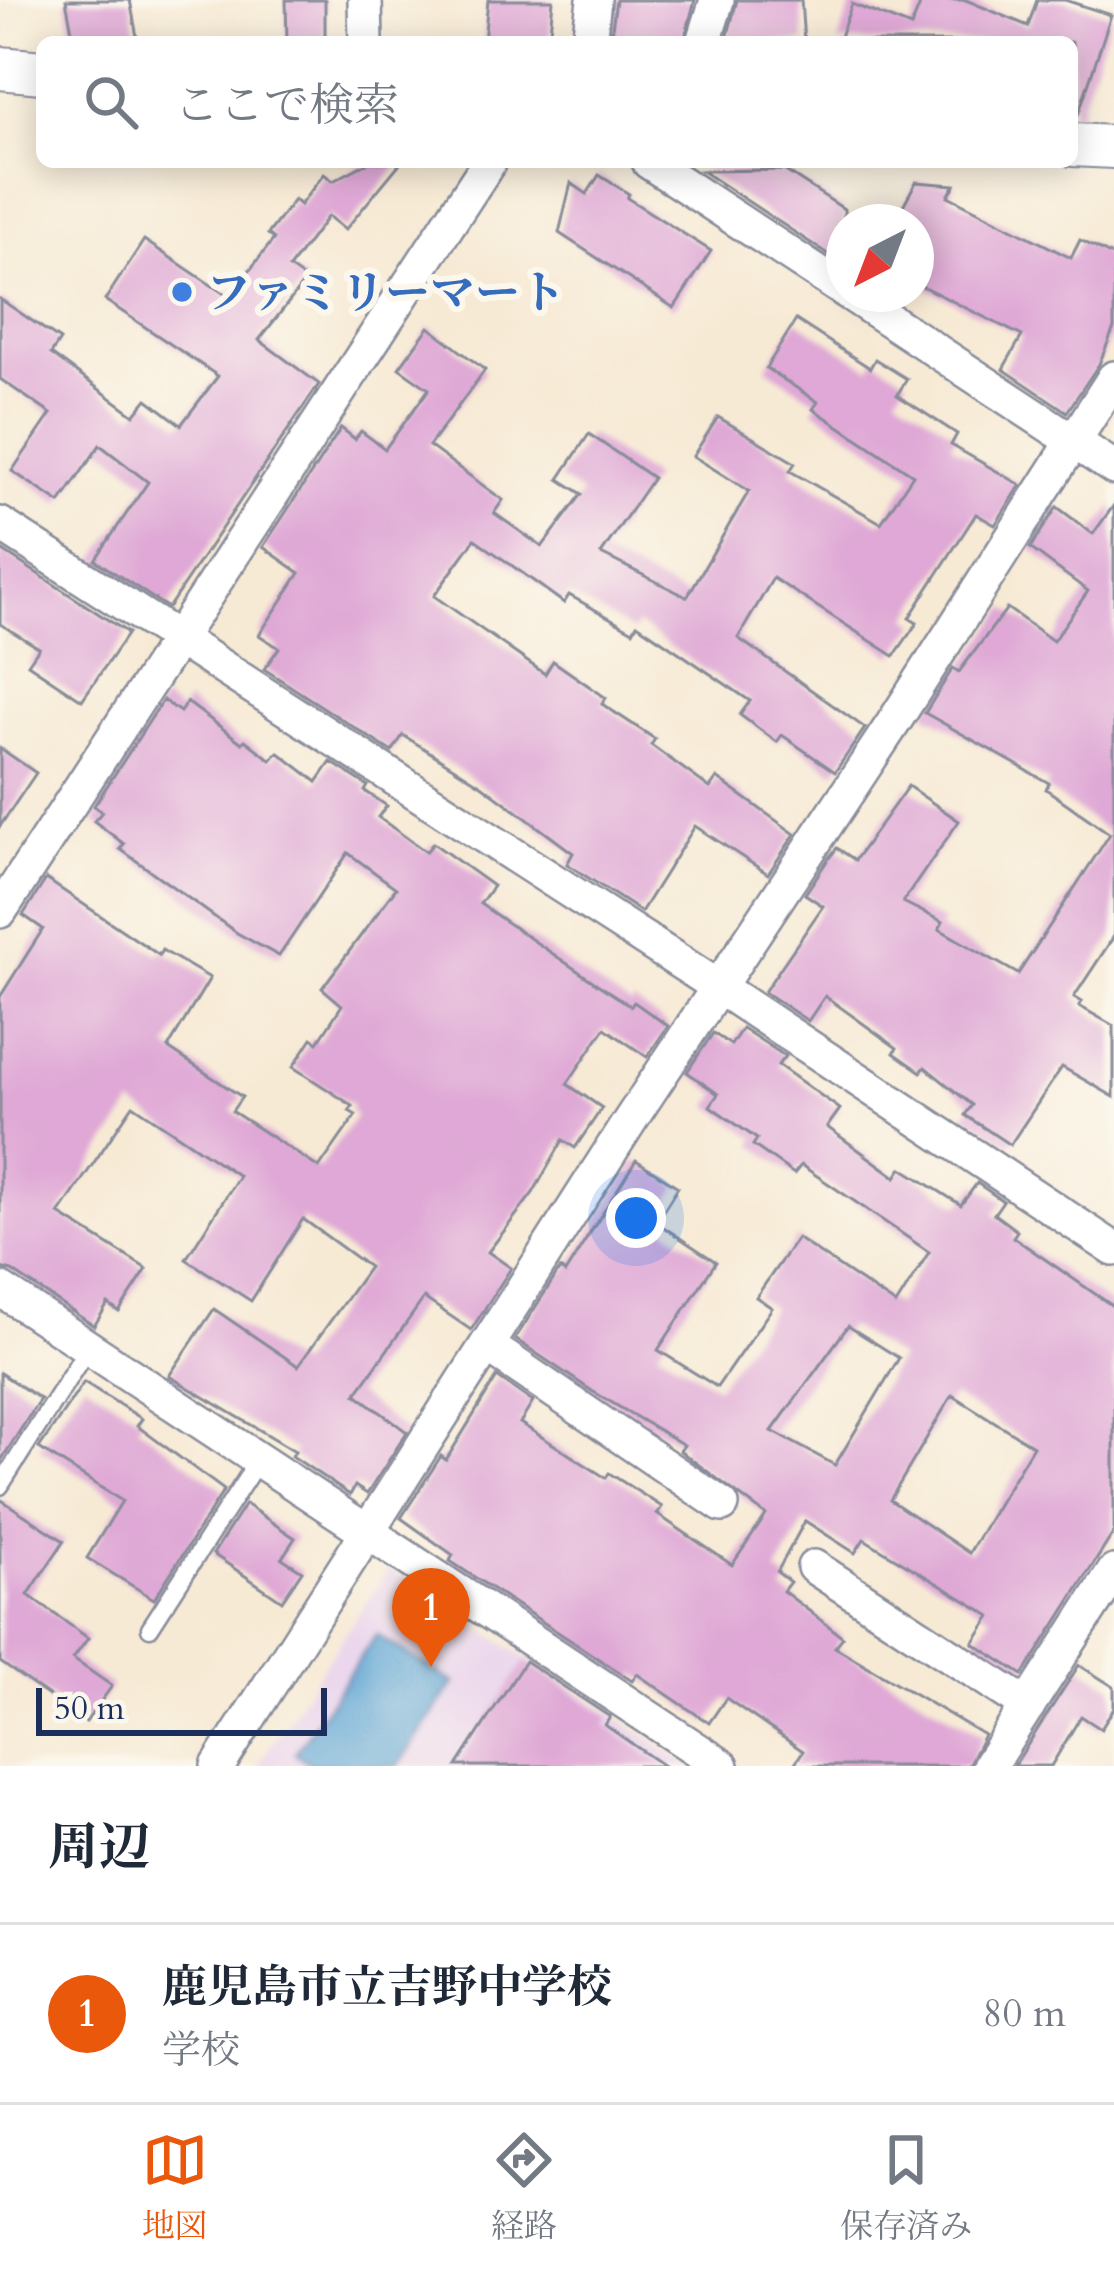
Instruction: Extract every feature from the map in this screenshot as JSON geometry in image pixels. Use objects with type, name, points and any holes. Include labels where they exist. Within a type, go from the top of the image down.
[{"type":"street","points":[[365,0],[367,36]]},
{"type":"street","points":[[590,36],[594,0]]},
{"type":"street","points":[[706,36],[717,0]]},
{"type":"street","points":[[0,68],[36,72]]},
{"type":"street","points":[[0,911],[485,168]]},
{"type":"street","points":[[658,168],[826,278]]},
{"type":"street","points":[[877,312],[1114,468]]},
{"type":"street","points":[[218,1766],[631,1119],[1114,378]]},
{"type":"street","points":[[0,524],[720,988],[1114,1249]]},
{"type":"street","points":[[0,1289],[722,1766]]},
{"type":"street","points":[[488,1346],[722,1505]]},
{"type":"street","points":[[814,1567],[1028,1706]]},
{"type":"street","points":[[989,1766],[1114,1572]]},
{"type":"lane","points":[[0,1486],[87,1349]]},
{"type":"lane","points":[[150,1628],[259,1459]]},
{"type":"shaded area","points":[[389,1568],[690,1766],[257,1766]]},
{"type":"water","points":[[376,1635],[454,1683],[398,1766],[314,1766],[295,1753]]},
{"type":"building","points":[[66,0],[130,0],[137,36],[73,36]]},
{"type":"building","points":[[286,0],[325,0],[325,36],[287,36]]},
{"type":"building","points":[[488,0],[553,0],[550,36],[485,36]]},
{"type":"building","points":[[616,0],[695,0],[686,36],[611,36]]},
{"type":"building","points":[[737,0],[801,0],[804,36],[728,36]]},
{"type":"building","points":[[922,0],[966,0],[1028,26],[1037,0],[1065,0],[1111,15],[1078,115],[1078,36],[840,36],[852,4],[911,27]]},
{"type":"building","points":[[358,168],[396,168],[345,230],[328,216],[289,268],[306,280],[259,340],[319,384],[168,608],[95,560],[148,482],[100,445],[60,503],[12,471],[51,414],[0,379],[0,299],[60,340],[51,354],[134,415],[147,399],[181,425],[218,376],[105,300],[144,240],[229,297],[274,239],[268,234],[294,200],[300,205],[324,174],[333,181]]},
{"type":"building","points":[[784,170],[836,204],[826,204],[826,253],[702,171]]},
{"type":"building","points":[[599,175],[711,251],[674,308],[559,233],[571,183],[587,194]]},
{"type":"building","points":[[916,182],[955,185],[948,196],[1071,258],[1080,240],[1114,257],[1114,328],[1099,364],[1067,412],[1003,369],[1022,336],[934,292],[934,204],[904,204]]},
{"type":"building","points":[[796,320],[870,368],[875,359],[907,379],[897,395],[957,434],[951,445],[1021,485],[995,525],[976,514],[909,618],[917,623],[894,656],[773,578],[738,638],[865,728],[835,772],[782,735],[777,742],[740,715],[750,701],[637,624],[633,631],[569,595],[564,603],[475,539],[434,596],[545,674],[553,661],[606,698],[602,704],[655,739],[651,745],[710,788],[717,778],[795,834],[768,874],[695,826],[641,912],[567,864],[573,853],[483,786],[403,735],[392,752],[264,669],[279,648],[259,635],[300,573],[263,547],[341,428],[355,439],[361,431],[385,449],[429,389],[399,368],[429,327],[485,370],[429,446],[503,500],[494,513],[542,547],[582,494],[559,479],[589,434],[653,478],[601,554],[687,597],[749,491],[693,456],[718,417],[795,463],[790,471],[881,523],[913,475],[813,409],[818,402],[766,368]]},
{"type":"building","points":[[1114,505],[1114,936],[1074,997],[1082,1002],[1079,1006],[1114,1026],[1114,1097],[1062,1067],[1010,1145],[965,1115],[972,1105],[925,1067],[921,1072],[894,1053],[897,1048],[825,996],[808,1021],[764,992],[823,906],[805,894],[829,858],[837,848],[855,860],[908,786],[959,821],[903,902],[943,922],[939,929],[1018,974],[1110,834],[1046,789],[1049,783],[925,713],[953,668],[959,672],[1007,608],[1053,641],[1088,591],[1030,548],[1057,507],[1093,534]]},
{"type":"building","points":[[0,549],[128,633],[82,700],[28,664],[39,648],[0,624]]},
{"type":"building","points":[[163,700],[180,712],[187,702],[242,743],[245,740],[271,760],[278,752],[317,782],[331,762],[368,786],[365,791],[387,806],[378,817],[426,852],[433,843],[493,886],[480,904],[668,1026],[647,1057],[605,1028],[567,1084],[602,1108],[575,1148],[563,1140],[533,1193],[488,1252],[511,1268],[471,1330],[424,1298],[356,1394],[407,1432],[367,1494],[355,1486],[350,1495],[292,1456],[295,1451],[169,1376],[214,1309],[298,1366],[369,1267],[303,1219],[251,1301],[186,1259],[239,1176],[133,1105],[59,1214],[147,1269],[119,1312],[108,1304],[94,1326],[12,1271],[0,1268],[0,997],[43,929],[23,915],[46,879],[159,955],[162,950],[210,978],[168,1048],[242,1097],[232,1111],[319,1168],[356,1115],[349,1111],[353,1106],[293,1067],[312,1038],[318,1042],[342,1005],[322,988],[396,888],[348,853],[279,956],[237,933],[120,849],[124,844],[94,821],[102,812],[94,806]]},
{"type":"building","points":[[0,748],[36,773],[0,826]]},
{"type":"building","points":[[742,1028],[785,1056],[778,1065],[840,1109],[827,1127],[896,1177],[902,1168],[961,1205],[977,1183],[1003,1201],[994,1214],[1017,1231],[1013,1237],[1114,1307],[1114,1532],[1023,1675],[973,1643],[991,1616],[864,1539],[855,1553],[805,1521],[777,1572],[790,1582],[783,1591],[843,1637],[835,1647],[984,1735],[968,1766],[793,1766],[803,1751],[726,1698],[709,1723],[637,1674],[632,1681],[450,1561],[453,1555],[401,1518],[441,1456],[446,1460],[497,1377],[533,1402],[520,1423],[662,1507],[657,1514],[732,1565],[766,1515],[680,1451],[684,1445],[515,1339],[560,1269],[565,1273],[636,1160],[678,1187],[656,1222],[716,1262],[658,1350],[717,1387],[772,1308],[756,1297],[797,1238],[896,1305],[929,1252],[801,1165],[794,1174],[753,1145],[757,1139],[710,1106],[718,1094],[687,1072],[713,1033],[731,1045]],"holes":[[[848,1326],[899,1358],[835,1465],[772,1431]],[[952,1395],[1033,1446],[969,1553],[890,1500]]]},
{"type":"building","points":[[0,1373],[40,1399],[0,1462]]},
{"type":"building","points":[[84,1382],[142,1419],[137,1426],[224,1490],[154,1599],[87,1558],[122,1501],[39,1448]]},
{"type":"building","points":[[0,1499],[64,1541],[28,1595],[88,1638],[73,1659],[112,1686],[86,1722],[0,1662]]},
{"type":"building","points":[[245,1504],[295,1538],[282,1558],[302,1571],[282,1601],[213,1554]]},
{"type":"building","points":[[525,1661],[610,1717],[605,1725],[664,1766],[457,1766]]},
{"type":"building","points":[[1079,1665],[1114,1687],[1114,1708],[1101,1729],[1081,1716],[1051,1766],[1014,1766]]},
{"type":"place","name":"ファミリーマート","points":[[182,292]]},
{"type":"place","name":"鹿児島市立吉野中学校","points":[[431,1667]]}]
